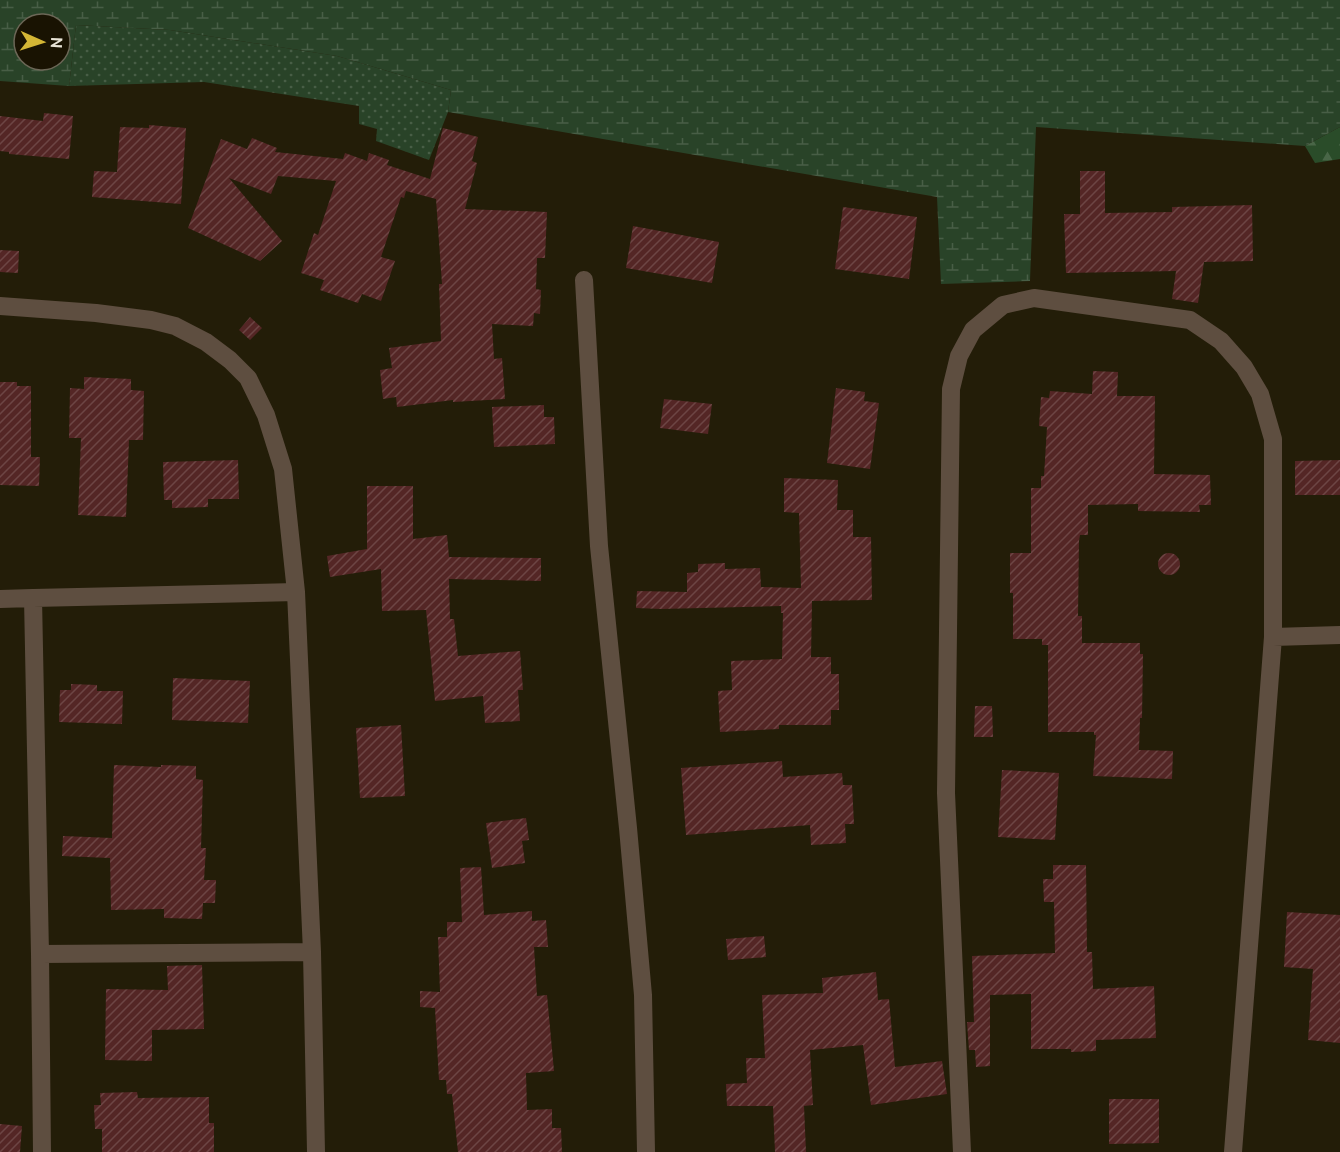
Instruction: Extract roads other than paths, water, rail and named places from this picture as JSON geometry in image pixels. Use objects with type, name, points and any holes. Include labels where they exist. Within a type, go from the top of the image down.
[{"type":"street","points":[[584,280],[599,546],[643,995],[646,1152]]},
{"type":"street","points":[[962,1152],[946,793],[951,389],[960,356],[973,330],[1003,305],[1034,298],[1190,320],[1221,341],[1244,367],[1260,394],[1273,439],[1273,637],[1233,1152]]},
{"type":"street","points":[[0,306],[96,313],[151,320],[175,326],[206,342],[230,360],[248,378],[266,415],[283,469],[296,592],[312,951],[316,1152]]},
{"type":"street","points":[[0,599],[296,592]]},
{"type":"street","points":[[33,598],[42,1152]]},
{"type":"street","points":[[1273,637],[1340,635]]},
{"type":"street","points":[[40,954],[312,951]]}]
